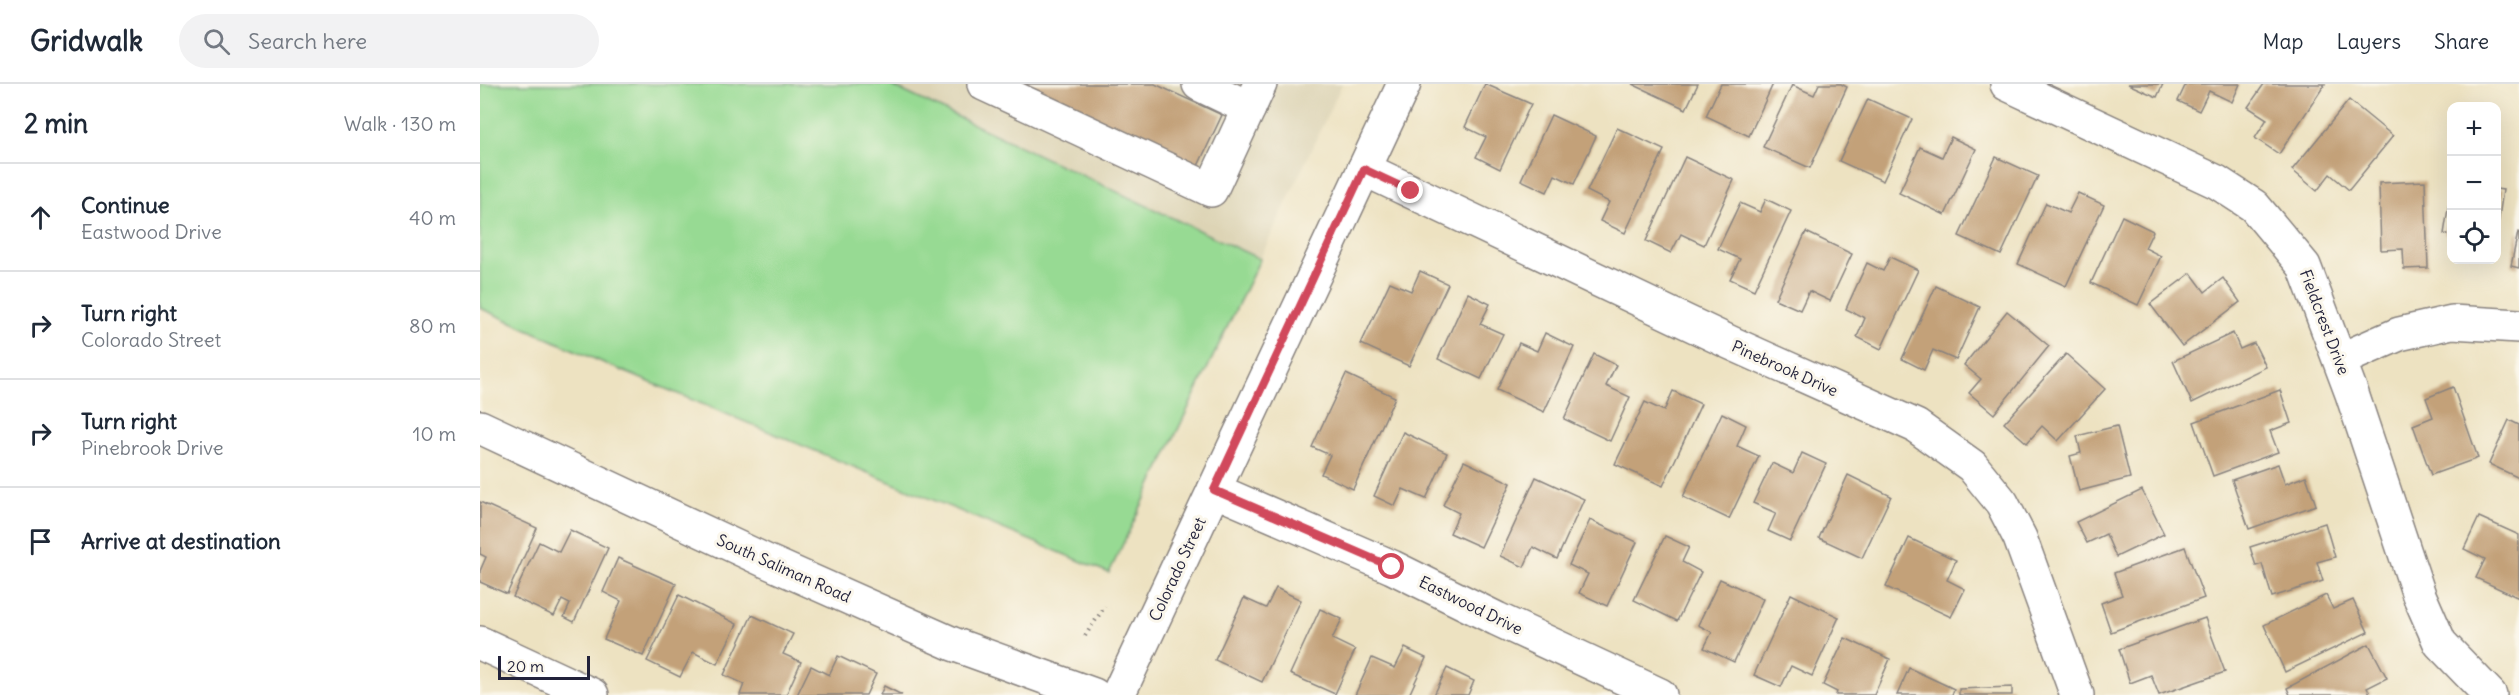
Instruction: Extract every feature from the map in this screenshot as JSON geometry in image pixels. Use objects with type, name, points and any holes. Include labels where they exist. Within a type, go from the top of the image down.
[{"type":"street","points":[[984,84],[1211,190],[1255,96],[1199,84]]},
{"type":"street","name":"Colorado Street","points":[[1118,695],[1404,84]]},
{"type":"street","name":"Fieldcrest Drive","points":[[2007,84],[2217,182],[2254,206],[2304,266],[2340,360],[2419,595],[2440,643],[2490,695]]},
{"type":"street","name":"Pinebrook Drive","points":[[1364,169],[1731,343],[1916,426],[1972,466],[2002,503],[2020,538],[2077,695]]},
{"type":"street","points":[[2340,360],[2399,334],[2452,322],[2519,326]]},
{"type":"street","name":"South Saliman Road","points":[[480,427],[753,555],[953,644],[1094,695]]},
{"type":"street","name":"Eastwood Drive","points":[[1214,490],[1392,567],[1660,695]]},
{"type":"street","points":[[480,643],[592,695]]},
{"type":"path","points":[[1085,636],[1105,606]]},
{"type":"shaded area","points":[[888,84],[1342,84],[1260,259]]},
{"type":"green space","points":[[480,84],[888,84],[1260,259],[1109,573],[606,364],[480,308]]},
{"type":"building","points":[[1016,84],[1155,84],[1222,115],[1197,168]]},
{"type":"building","points":[[1485,84],[1531,104],[1500,169],[1476,157],[1486,137],[1465,127]]},
{"type":"building","points":[[1632,84],[1698,84],[1686,109]]},
{"type":"building","points":[[1721,84],[1773,84],[1749,136],[1706,116]]},
{"type":"building","points":[[1819,84],[1841,84],[1847,87],[1810,168],[1763,147],[1792,85],[1814,95]]},
{"type":"building","points":[[2128,84],[2163,84],[2157,97]]},
{"type":"building","points":[[2186,84],[2240,84],[2232,102],[2209,91],[2199,111],[2178,101]]},
{"type":"building","points":[[2264,84],[2325,84],[2279,154],[2255,138],[2267,119],[2248,107]]},
{"type":"building","points":[[1868,99],[1912,119],[1883,181],[1839,161]]},
{"type":"building","points":[[2349,100],[2393,136],[2349,190],[2330,174],[2317,191],[2292,170]]},
{"type":"building","points":[[1551,115],[1596,136],[1574,184],[1555,175],[1547,192],[1521,180]]},
{"type":"building","points":[[1617,128],[1664,150],[1625,233],[1600,221],[1609,202],[1587,191]]},
{"type":"building","points":[[1951,137],[1976,149],[1945,215],[1899,193],[1920,147],[1942,157]]},
{"type":"building","points":[[1685,157],[1734,180],[1704,245],[1681,234],[1671,253],[1646,241]]},
{"type":"building","points":[[1996,157],[2038,176],[2001,255],[1959,236]]},
{"type":"building","points":[[2425,181],[2428,268],[2404,269],[2403,249],[2381,250],[2379,183]]},
{"type":"building","points":[[2078,193],[2104,205],[2066,286],[2018,264],[2046,203],[2068,213]]},
{"type":"building","points":[[1766,199],[1791,211],[1754,290],[1730,279],[1740,259],[1718,249],[1740,203],[1760,212]]},
{"type":"building","points":[[2447,215],[2447,234],[2444,234]]},
{"type":"building","points":[[2122,216],[2153,231],[2145,248],[2161,256],[2138,305],[2091,283]]},
{"type":"building","points":[[1806,232],[1852,254],[1830,301],[1809,291],[1800,310],[1775,299]]},
{"type":"building","points":[[2519,232],[2519,268],[2511,266]]},
{"type":"building","points":[[1890,257],[1918,270],[1881,349],[1857,337],[1865,318],[1846,309],[1867,263],[1883,271]]},
{"type":"building","points":[[1420,271],[1448,284],[1409,366],[1361,344],[1390,282],[1411,291]]},
{"type":"building","points":[[2191,273],[2205,292],[2223,278],[2240,302],[2182,346],[2150,304]]},
{"type":"building","points":[[1936,286],[1980,307],[1956,360],[1933,350],[1924,370],[1902,359]]},
{"type":"building","points":[[1468,293],[1490,304],[1480,324],[1503,334],[1481,379],[1438,359]]},
{"type":"building","points":[[2007,311],[2049,346],[1994,414],[1969,393],[1981,379],[1964,365]]},
{"type":"building","points":[[1545,333],[1574,347],[1544,412],[1497,390],[1519,343],[1537,351]]},
{"type":"building","points":[[2233,333],[2240,349],[2254,343],[2266,367],[2192,403],[2173,361]]},
{"type":"building","points":[[1594,354],[1616,365],[1606,386],[1630,397],[1610,441],[1564,419]]},
{"type":"building","points":[[2066,354],[2105,389],[2058,441],[2042,426],[2027,443],[2004,423]]},
{"type":"building","points":[[1346,374],[1395,397],[1353,489],[1321,474],[1330,455],[1312,447]]},
{"type":"building","points":[[2453,387],[2478,458],[2431,475],[2413,425],[2433,417],[2426,398]]},
{"type":"building","points":[[2280,390],[2291,423],[2270,431],[2278,452],[2213,476],[2194,422]]},
{"type":"building","points":[[1673,391],[1701,404],[1663,486],[1615,464],[1645,402],[1664,411]]},
{"type":"building","points":[[1722,413],[1746,425],[1737,446],[1759,456],[1729,519],[1683,497]]},
{"type":"building","points":[[2509,420],[2519,425],[2519,478],[2489,464]]},
{"type":"building","points":[[2117,426],[2130,478],[2079,491],[2070,456],[2081,453],[2077,436]]},
{"type":"building","points":[[1403,432],[1447,453],[1426,499],[1403,489],[1395,506],[1374,496]]},
{"type":"building","points":[[1802,453],[1826,464],[1790,541],[1768,531],[1776,513],[1753,503],[1772,463],[1793,473]]},
{"type":"building","points":[[1464,461],[1511,483],[1481,547],[1450,533],[1459,513],[1443,505]]},
{"type":"building","points":[[2278,464],[2285,484],[2306,476],[2316,505],[2249,529],[2232,480]]},
{"type":"building","points":[[1848,475],[1891,496],[1862,558],[1819,538]]},
{"type":"building","points":[[1536,477],[1584,499],[1557,559],[1533,547],[1524,567],[1500,556]]},
{"type":"building","points":[[2142,490],[2164,534],[2116,557],[2106,534],[2087,543],[2076,522]]},
{"type":"building","points":[[480,502],[537,528],[507,594],[480,582],[480,571],[486,557],[480,554]]},
{"type":"building","points":[[2479,517],[2519,535],[2519,598],[2476,578],[2485,559],[2464,549]]},
{"type":"building","points":[[1590,520],[1637,542],[1607,606],[1579,593],[1588,574],[1569,565]]},
{"type":"building","points":[[2325,523],[2335,557],[2317,562],[2323,581],[2272,597],[2262,564],[2256,566],[2250,547]]},
{"type":"building","points":[[570,530],[608,548],[574,622],[564,617],[570,604],[562,600],[554,616],[513,597],[539,542],[559,552]]},
{"type":"building","points":[[1665,536],[1689,547],[1682,562],[1701,572],[1677,621],[1634,600]]},
{"type":"building","points":[[1909,538],[1956,560],[1947,580],[1965,589],[1951,617],[1886,587]]},
{"type":"building","points":[[2185,547],[2204,598],[2111,632],[2101,603],[2122,595],[2114,573]]},
{"type":"building","points":[[618,558],[676,584],[643,656],[604,639],[621,601],[603,592]]},
{"type":"building","points":[[1720,579],[1763,599],[1734,662],[1704,648],[1712,632],[1698,625]]},
{"type":"building","points":[[1276,588],[1301,600],[1262,682],[1215,660],[1244,598],[1266,608]]},
{"type":"building","points":[[1791,594],[1839,617],[1812,676],[1791,666],[1781,687],[1754,675]]},
{"type":"building","points":[[679,595],[737,624],[717,664],[693,652],[680,677],[647,661]]},
{"type":"building","points":[[2326,595],[2333,609],[2353,600],[2368,632],[2285,672],[2264,625]]},
{"type":"building","points":[[1320,609],[1342,619],[1332,639],[1355,650],[1335,694],[1290,674]]},
{"type":"building","points":[[752,615],[793,634],[783,654],[801,662],[786,695],[740,695],[744,684],[724,675]]},
{"type":"building","points":[[2205,618],[2225,672],[2159,695],[2151,675],[2130,683],[2119,649]]},
{"type":"building","points":[[1845,638],[1890,659],[1874,695],[1836,695],[1837,692],[1823,685]]},
{"type":"building","points":[[2369,644],[2387,678],[2367,688],[2371,695],[2290,695],[2287,688]]},
{"type":"building","points":[[1405,648],[1426,658],[1409,695],[1355,695],[1372,658],[1395,668]]},
{"type":"building","points":[[838,656],[876,674],[866,695],[797,695],[811,666],[829,675]]},
{"type":"building","points":[[1447,668],[1474,681],[1468,695],[1434,695]]},
{"type":"building","points":[[1909,668],[1954,689],[1952,695],[1897,695]]},
{"type":"building","points":[[884,686],[902,695],[880,695]]},
{"type":"building","points":[[2012,687],[2012,695],[1959,695],[1959,689]]},
{"type":"route","points":[[1392,567],[1214,490],[1364,169],[1411,191]]}]
